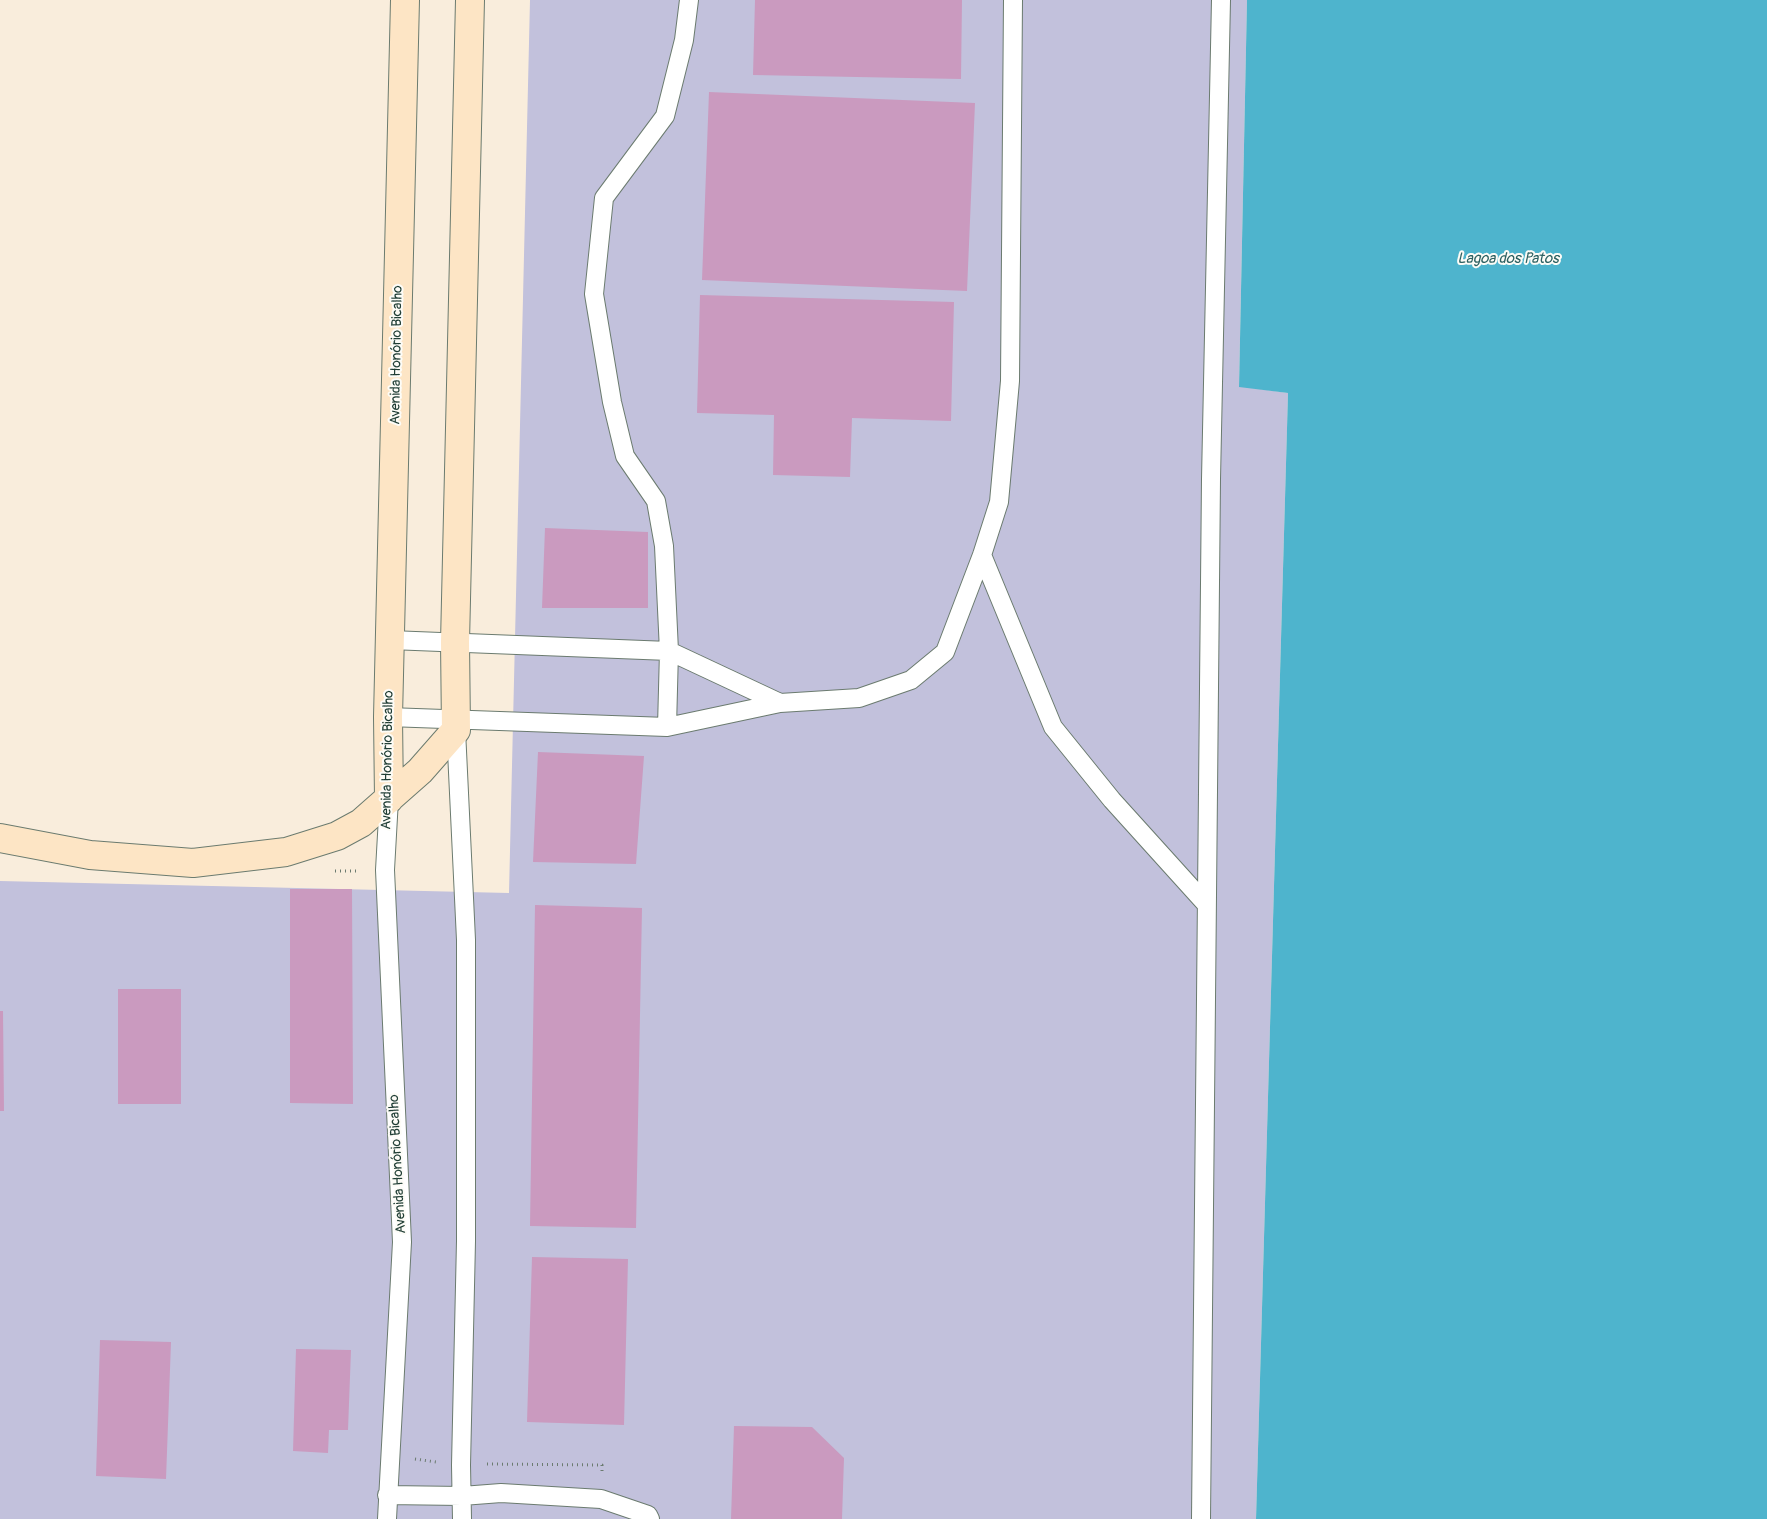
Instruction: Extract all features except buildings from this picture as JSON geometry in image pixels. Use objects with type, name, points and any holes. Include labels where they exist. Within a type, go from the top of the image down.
[{"type":"main road","name":"Avenida Honório Bicalho","points":[[389,799],[388,717],[405,0]]},
{"type":"main road","points":[[0,838],[90,855],[192,864],[286,852],[337,836],[361,822],[420,771],[456,725],[455,642],[470,0]]},
{"type":"lane","points":[[667,727],[669,651],[664,546],[656,501],[625,456],[612,402],[594,294],[604,198],[665,116],[684,40],[689,0]]},
{"type":"lane","points":[[388,717],[456,725],[667,727],[780,702],[859,698],[911,680],[945,652],[982,555],[999,502],[1010,381],[1013,0]]},
{"type":"lane","points":[[1201,1519],[1211,479],[1221,0]]},
{"type":"lane","points":[[982,555],[1053,726],[1112,800],[1206,904]]},
{"type":"lane","points":[[390,640],[669,651],[780,702]]},
{"type":"lane","points":[[456,725],[466,940],[466,1241],[461,1465],[462,1519]]},
{"type":"lane","name":"Avenida Honório Bicalho","points":[[387,1519],[402,1242],[385,870],[389,799]]},
{"type":"lane","points":[[387,1495],[462,1496],[501,1494],[601,1498],[648,1515],[650,1519]]},
{"type":"shaded area","points":[[530,0],[1247,0],[1239,386],[1288,393],[1256,1519],[0,1519],[0,881],[509,893]]},
{"type":"water","name":"Lagoa dos Patos","points":[[1247,0],[1767,0],[1767,1519],[1256,1519],[1288,393],[1239,387]]}]
